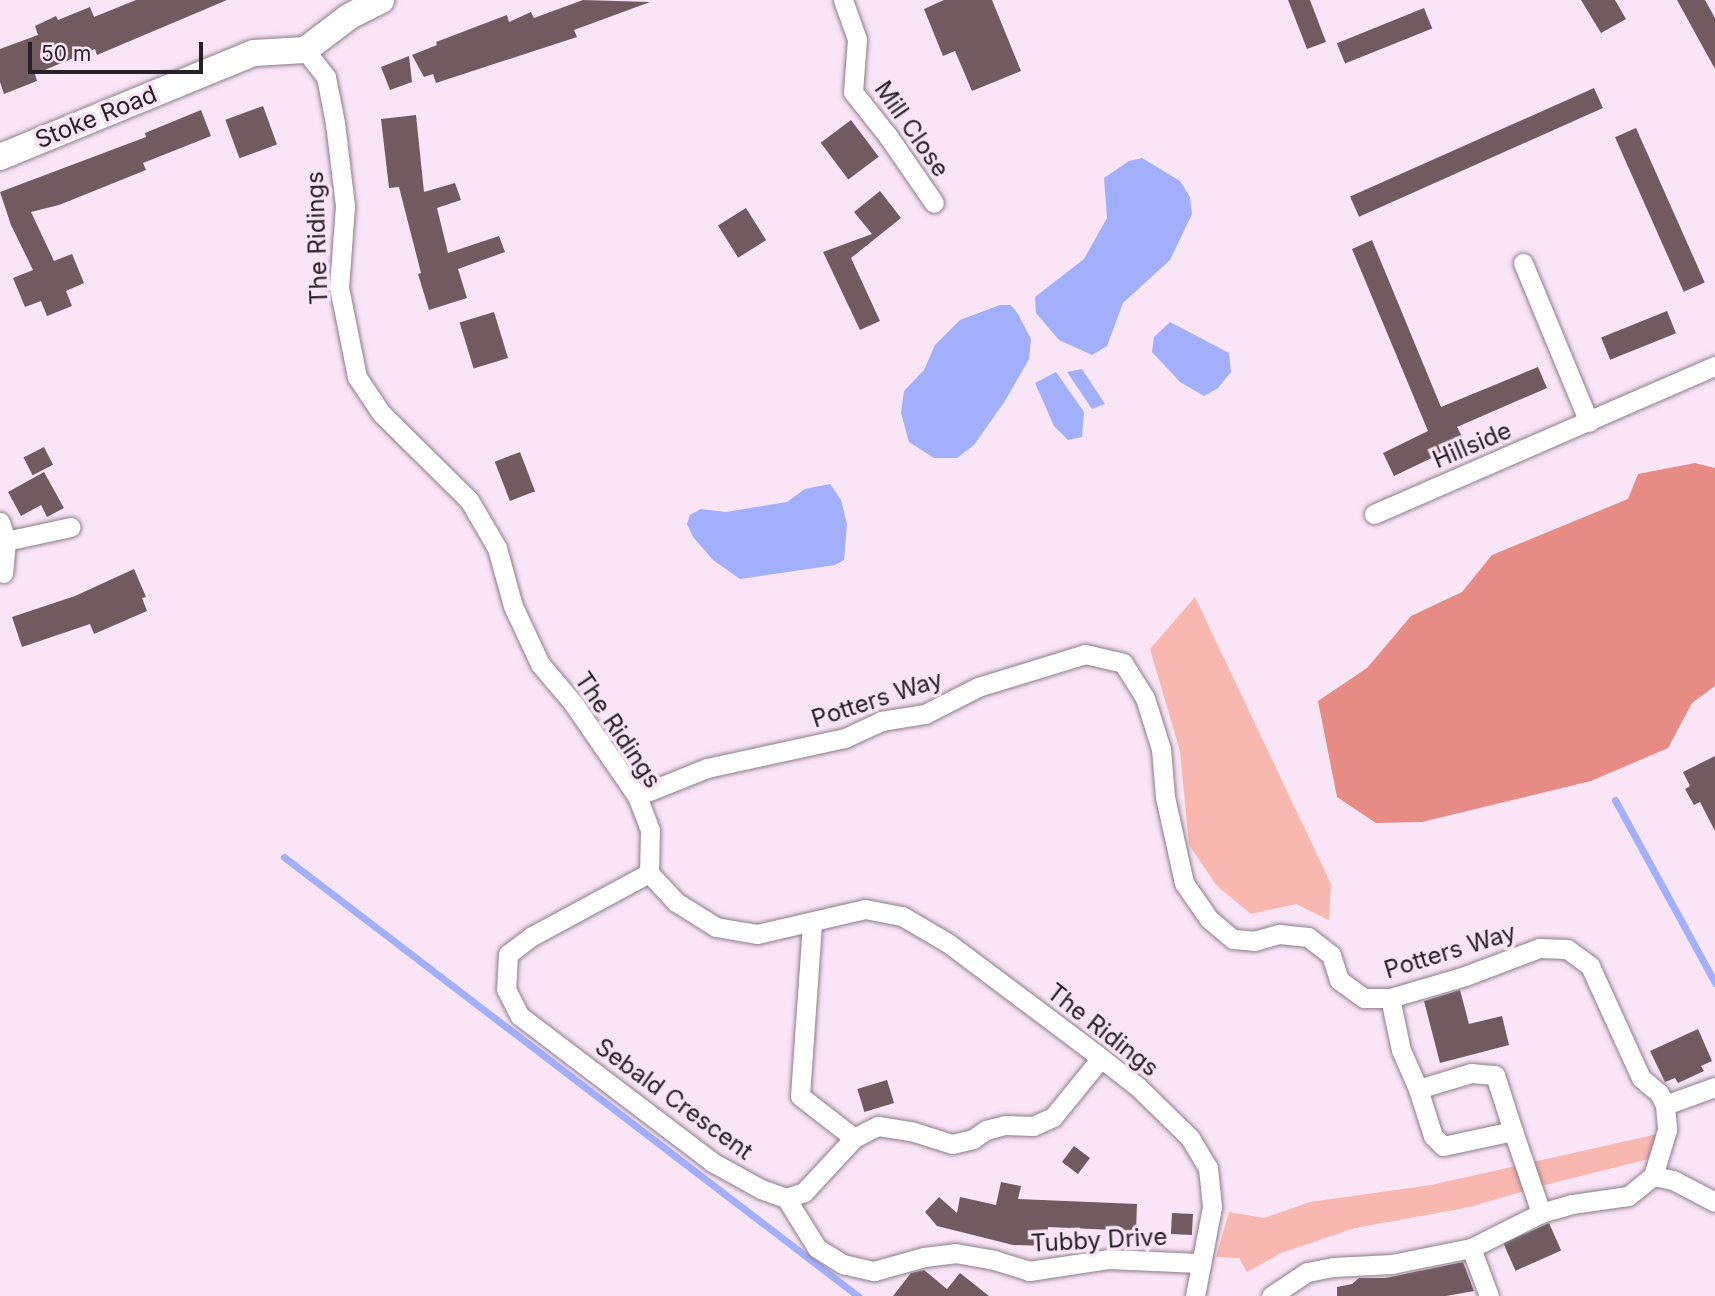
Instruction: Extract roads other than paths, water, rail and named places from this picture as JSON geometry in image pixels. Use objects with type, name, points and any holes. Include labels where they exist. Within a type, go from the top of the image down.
[{"type":"street","points":[[305,50],[350,16],[382,0]]},
{"type":"street","name":"Mill Close","points":[[843,0],[857,39],[853,92],[934,203]]},
{"type":"street","name":"Stoke Road","points":[[0,157],[254,52],[305,50]]},
{"type":"street","name":"The Ridings","points":[[305,50],[326,77],[335,123],[345,206],[339,287],[357,377],[381,413],[469,500],[496,548],[513,606],[540,664],[573,703],[637,796],[650,830],[649,873],[676,902],[716,927],[757,934],[864,909],[902,916],[948,943],[1101,1058],[1138,1087],[1190,1138],[1208,1168],[1212,1207],[1199,1263],[1195,1296]]},
{"type":"street","points":[[1523,263],[1589,422]]},
{"type":"street","name":"Hillside","points":[[1374,514],[1715,366]]},
{"type":"street","points":[[3,573],[3,531],[71,527]]},
{"type":"street","name":"Potters Way","points":[[637,796],[707,768],[845,738],[881,721],[925,714],[978,687],[1085,654],[1123,663],[1145,698],[1161,749],[1165,797],[1184,883],[1209,919],[1233,939],[1254,942],[1279,934],[1308,937],[1331,955],[1339,980],[1364,998],[1390,998],[1465,976],[1539,948],[1567,949],[1590,966],[1641,1078],[1659,1093],[1665,1105]]},
{"type":"street","name":"Sebald Crescent","points":[[649,873],[532,936],[508,954],[506,989],[520,1016],[712,1162],[761,1189],[786,1198]]},
{"type":"street","points":[[812,923],[800,1096],[854,1138]]},
{"type":"street","points":[[1390,998],[1401,1050],[1418,1089],[1433,1136],[1443,1146],[1513,1131]]},
{"type":"street","points":[[786,1198],[804,1192],[854,1138],[878,1126],[911,1131],[952,1144],[973,1139],[986,1130],[1005,1125],[1033,1126],[1053,1117],[1101,1058]]},
{"type":"street","points":[[1418,1089],[1471,1073],[1495,1075],[1541,1213]]},
{"type":"street","points":[[1271,1296],[1307,1272],[1333,1267],[1392,1264],[1471,1248],[1541,1213],[1572,1204],[1628,1196],[1653,1175],[1667,1130],[1665,1105],[1715,1087]]},
{"type":"street","points":[[1653,1175],[1673,1180],[1715,1202]]},
{"type":"street","name":"Tubby Drive","points":[[786,1198],[817,1248],[843,1264],[874,1271],[924,1257],[955,1253],[994,1260],[1029,1271],[1108,1259],[1199,1263]]},
{"type":"street","points":[[1471,1248],[1489,1296]]},
{"type":"water","points":[[1142,158],[1180,181],[1190,197],[1192,214],[1170,260],[1123,303],[1107,346],[1092,355],[1059,340],[1036,313],[1035,297],[1084,259],[1107,218],[1104,178],[1129,161]]},
{"type":"water","points":[[1000,305],[1011,305],[1018,314],[1031,339],[1029,359],[1005,401],[974,445],[957,458],[934,458],[909,442],[901,413],[904,391],[924,370],[935,345],[960,320]]},
{"type":"water","points":[[1170,322],[1229,353],[1231,372],[1218,388],[1204,396],[1180,382],[1152,352],[1154,337]]},
{"type":"water","points":[[1082,369],[1105,404],[1092,409],[1067,372]]},
{"type":"water","points":[[1056,372],[1084,412],[1082,437],[1068,440],[1054,426],[1035,383]]},
{"type":"water","points":[[830,484],[841,500],[847,524],[844,560],[835,565],[740,579],[713,560],[693,537],[687,524],[690,515],[701,509],[726,512],[787,502],[805,489]]},
{"type":"waterway","points":[[1615,800],[1715,983]]},
{"type":"waterway","points":[[284,857],[858,1296]]}]
